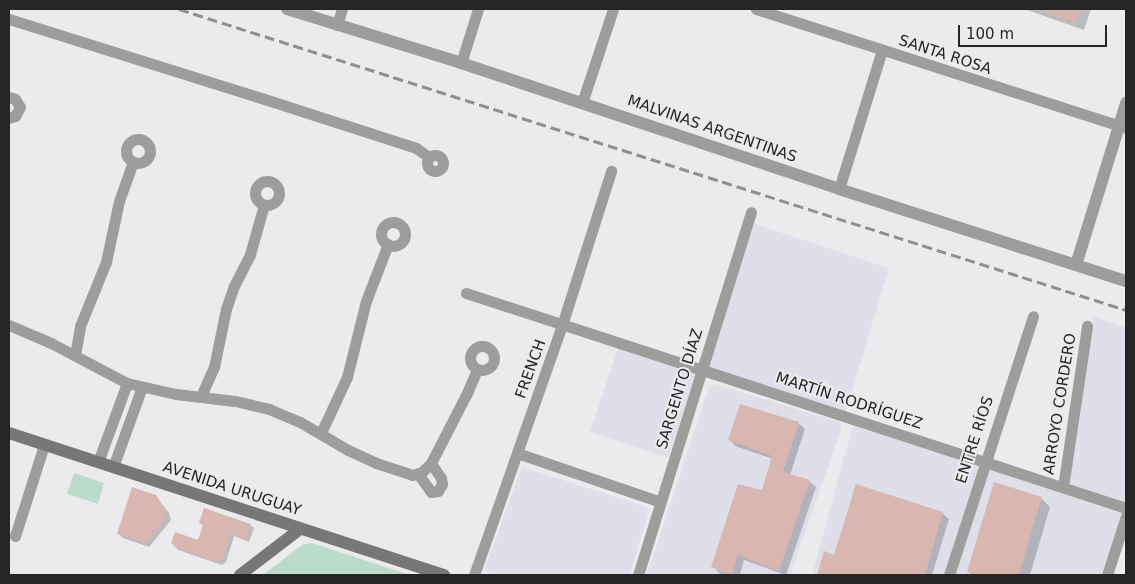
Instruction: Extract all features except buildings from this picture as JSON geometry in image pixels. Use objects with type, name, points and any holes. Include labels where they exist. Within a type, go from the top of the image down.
[{"type":"main road","name":"AVENIDA URUGUAY","points":[[9,433],[444,575]]},
{"type":"main road","points":[[240,575],[300,529]]},
{"type":"street","name":"MALVINAS ARGENTINAS","points":[[287,9],[461,63],[839,189],[1126,281]]},
{"type":"street","points":[[337,25],[342,9]]},
{"type":"street","points":[[461,63],[478,9]]},
{"type":"street","points":[[582,103],[613,9]]},
{"type":"street","name":"SANTA ROSA","points":[[756,9],[1122,127]]},
{"type":"street","points":[[9,19],[416,148],[429,156]]},
{"type":"street","points":[[839,189],[882,50]]},
{"type":"street","points":[[9,97],[15,99],[20,107],[15,116],[9,118]]},
{"type":"street","points":[[1076,265],[1122,127],[1126,103]]},
{"type":"street","points":[[75,355],[80,326],[106,262],[119,201],[133,162]]},
{"type":"street","name":"FRENCH","points":[[474,575],[562,326],[611,171]]},
{"type":"street","points":[[201,396],[214,367],[226,309],[234,286],[250,254],[264,204]]},
{"type":"street","name":"SARGENTO DÍAZ","points":[[638,575],[751,212]]},
{"type":"street","points":[[321,433],[347,377],[366,301],[388,244]]},
{"type":"street","name":"MARTÍN RODRÍGUEZ","points":[[466,293],[562,326],[985,460],[1126,508]]},
{"type":"street","name":"ENTRE RÍOS","points":[[949,575],[1033,316]]},
{"type":"street","points":[[9,326],[75,355],[127,383],[176,394],[201,396],[269,409],[321,433],[348,450],[376,463],[412,475],[422,472],[430,463],[467,393],[477,369]]},
{"type":"street","name":"ARROYO CORDERO","points":[[1063,486],[1087,326]]},
{"type":"street","points":[[98,462],[127,383]]},
{"type":"street","points":[[113,468],[142,387]]},
{"type":"street","points":[[15,536],[44,445]]},
{"type":"street","points":[[517,454],[661,502]]},
{"type":"street","points":[[418,474],[431,492],[438,491],[442,484],[441,478],[430,463]]},
{"type":"street","points":[[1106,575],[1126,516]]},
{"type":"shaded area","points":[[754,224],[889,268],[846,411],[707,367]]},
{"type":"shaded area","points":[[1094,317],[1126,328],[1126,504],[1101,575],[812,575],[853,425],[1065,492]]},
{"type":"shaded area","points":[[618,348],[695,374],[668,458],[590,432]]},
{"type":"shaded area","points":[[714,384],[839,422],[842,427],[790,575],[647,575],[709,387]]},
{"type":"shaded area","points":[[522,467],[650,508],[630,575],[497,575],[484,571]]},
{"type":"green space","points":[[74,473],[104,483],[98,504],[67,494]]},
{"type":"green space","points":[[311,543],[410,575],[263,575],[302,545]]},
{"type":"railway","points":[[179,9],[1126,310]]}]
